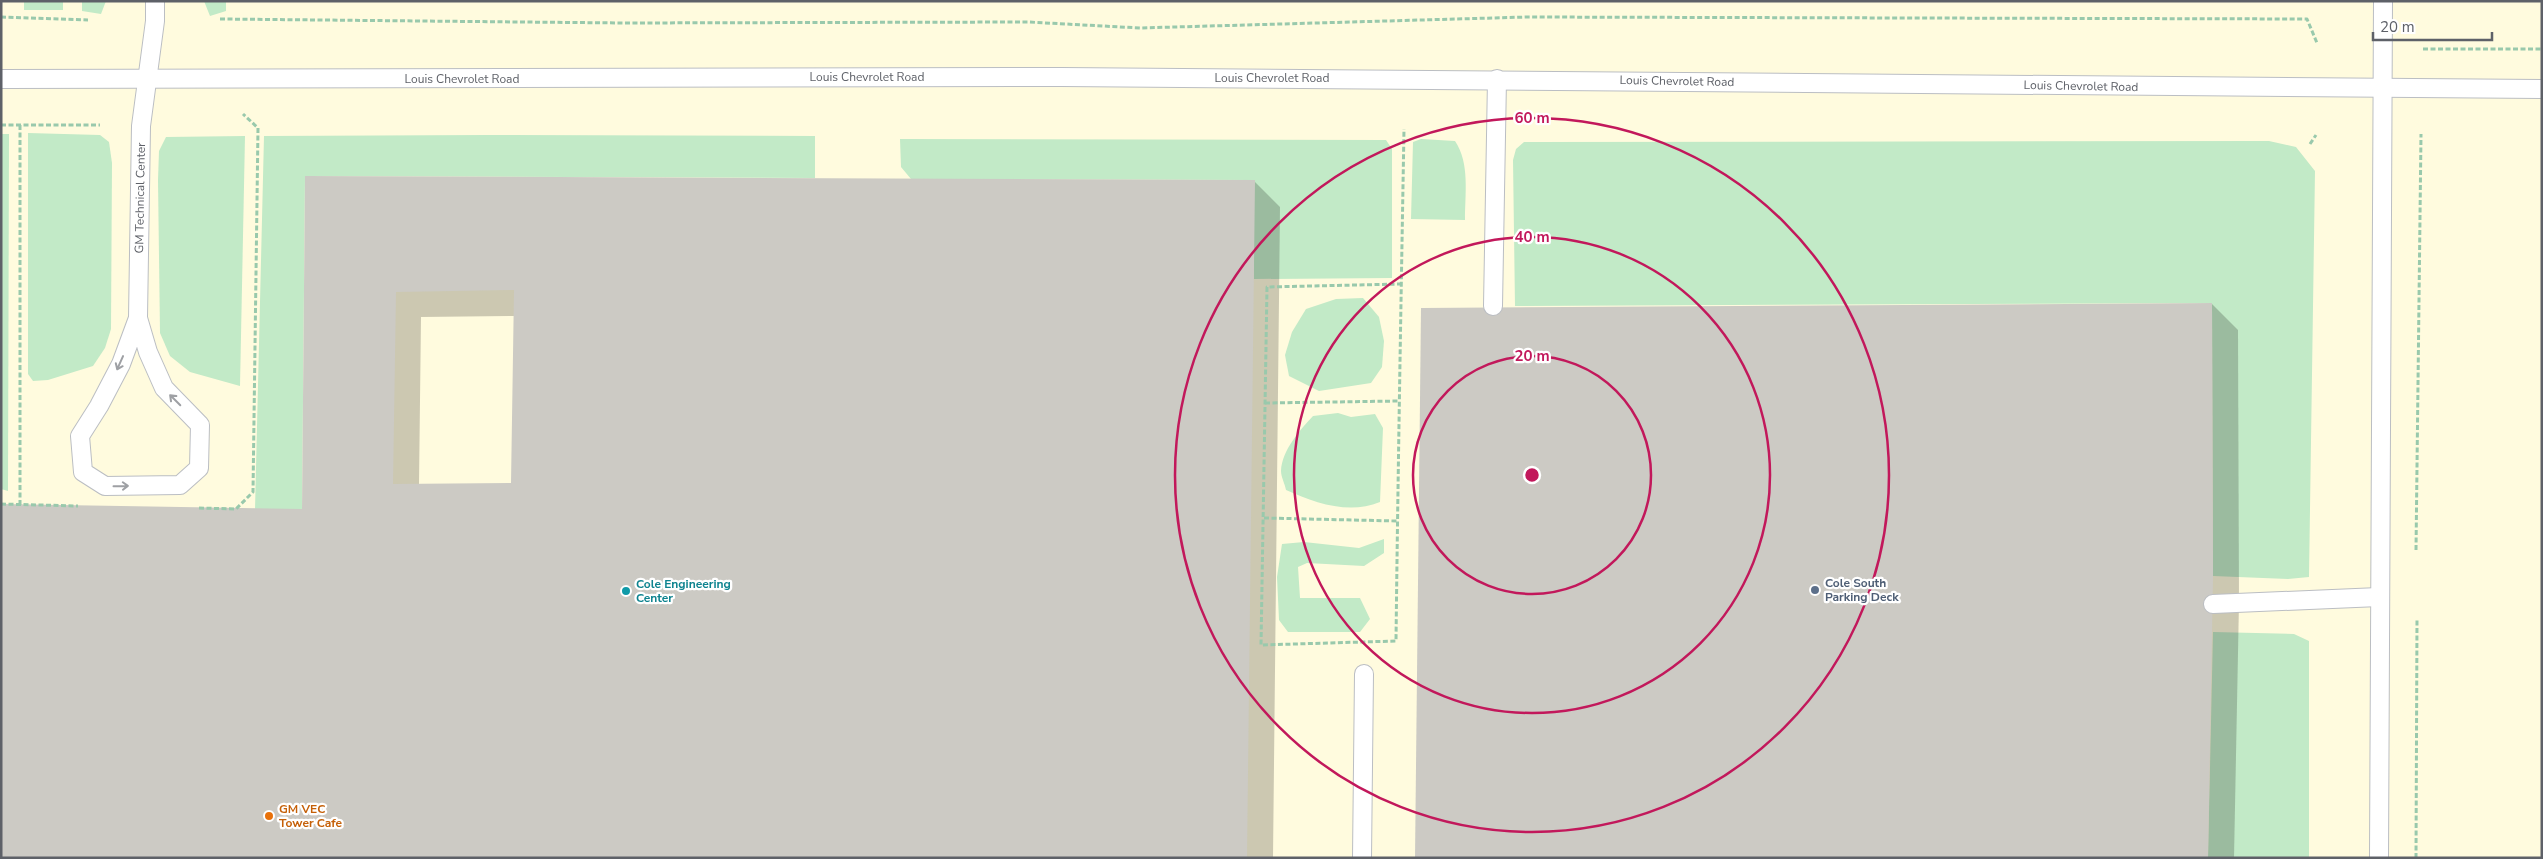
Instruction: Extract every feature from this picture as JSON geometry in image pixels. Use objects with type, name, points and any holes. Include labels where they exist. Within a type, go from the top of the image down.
[{"type":"lane","name":"GM Technical Center","points":[[138,318],[121,364],[99,406],[80,436],[83,472],[105,486],[180,484],[199,468],[200,424],[164,388],[148,352],[138,318],[141,126],[155,21],[155,1]]},
{"type":"lane","points":[[2379,858],[2383,1]]},
{"type":"lane","name":"Louis Chevrolet Road","points":[[1,79],[1052,77],[1497,79],[2383,89],[2542,89]]},
{"type":"lane","points":[[1493,306],[1497,79]]},
{"type":"lane","points":[[2213,604],[2379,596]]},
{"type":"lane","points":[[1362,858],[1364,674]]},
{"type":"path","points":[[1,17],[88,20]]},
{"type":"path","points":[[220,19],[623,23],[1028,22],[1140,28],[1528,17],[2307,19],[2317,43]]},
{"type":"path","points":[[2423,49],[2542,49]]},
{"type":"path","points":[[189,508],[236,509],[253,492],[258,128],[243,114]]},
{"type":"path","points":[[1,125],[100,125]]},
{"type":"path","points":[[1,504],[20,505],[20,125]]},
{"type":"path","points":[[1402,284],[1267,287],[1261,645],[1396,640],[1397,521],[1400,401],[1402,284],[1404,129]]},
{"type":"path","points":[[2416,550],[2421,134]]},
{"type":"path","points":[[2310,144],[2316,135]]},
{"type":"path","points":[[1265,402],[1400,401]]},
{"type":"path","points":[[1264,518],[1397,521]]},
{"type":"path","points":[[2416,858],[2417,619]]},
{"type":"shaded area","points":[[1,1],[2542,1],[2542,858],[1,858]]},
{"type":"green space","points":[[24,1],[63,1],[63,10],[24,10]]},
{"type":"green space","points":[[82,1],[106,1],[101,14],[82,11]]},
{"type":"green space","points":[[204,1],[226,1],[226,11],[210,16]]},
{"type":"green space","points":[[28,133],[100,135],[109,142],[112,163],[111,329],[105,348],[93,366],[48,380],[33,381],[28,374]]},
{"type":"green space","points":[[1,134],[9,134],[8,491],[1,489]]},
{"type":"green space","points":[[245,136],[240,386],[190,372],[170,356],[160,333],[158,180],[159,151],[166,137]]},
{"type":"green space","points":[[264,136],[815,136],[815,178],[305,176],[302,509],[255,510]]},
{"type":"green space","points":[[900,139],[1386,140],[1392,149],[1392,278],[1254,279],[1254,180],[911,179],[901,167]]},
{"type":"green space","points":[[1421,139],[1455,141],[1460,150],[1466,179],[1465,220],[1411,219],[1413,142]]},
{"type":"green space","points":[[2269,141],[2296,147],[2315,171],[2309,577],[2288,579],[2213,576],[2212,303],[1515,306],[1513,160],[1516,149],[1524,142]]},
{"type":"green space","points":[[1363,298],[1379,317],[1384,341],[1382,367],[1371,383],[1319,391],[1289,376],[1285,355],[1292,332],[1306,309],[1336,299]]},
{"type":"green space","points":[[1338,413],[1351,417],[1375,414],[1383,428],[1380,502],[1356,507],[1332,506],[1286,490],[1281,471],[1282,463],[1292,441],[1313,416]]},
{"type":"green space","points":[[1384,539],[1384,553],[1364,566],[1307,563],[1298,567],[1300,598],[1360,598],[1370,619],[1360,632],[1288,632],[1279,620],[1277,577],[1282,544],[1304,542],[1359,548]]},
{"type":"green space","points":[[2213,632],[2294,634],[2309,641],[2309,858],[2208,858]]},
{"type":"building","name":"Cole Engineering Center","points":[[305,176],[1255,180],[1247,858],[1,858],[1,504],[302,509]],"holes":[[[514,290],[511,483],[393,484],[396,292]]]},
{"type":"building","name":"Cole South Parking Deck","points":[[2212,303],[2213,576],[2208,858],[1415,858],[1421,308]]},
{"type":"place","name":"Cole South Parking Deck","points":[[1815,590]]},
{"type":"place","name":"Cole Engineering Center","points":[[626,591]]},
{"type":"place","name":"GM VEC Tower Cafe","points":[[269,816]]}]
